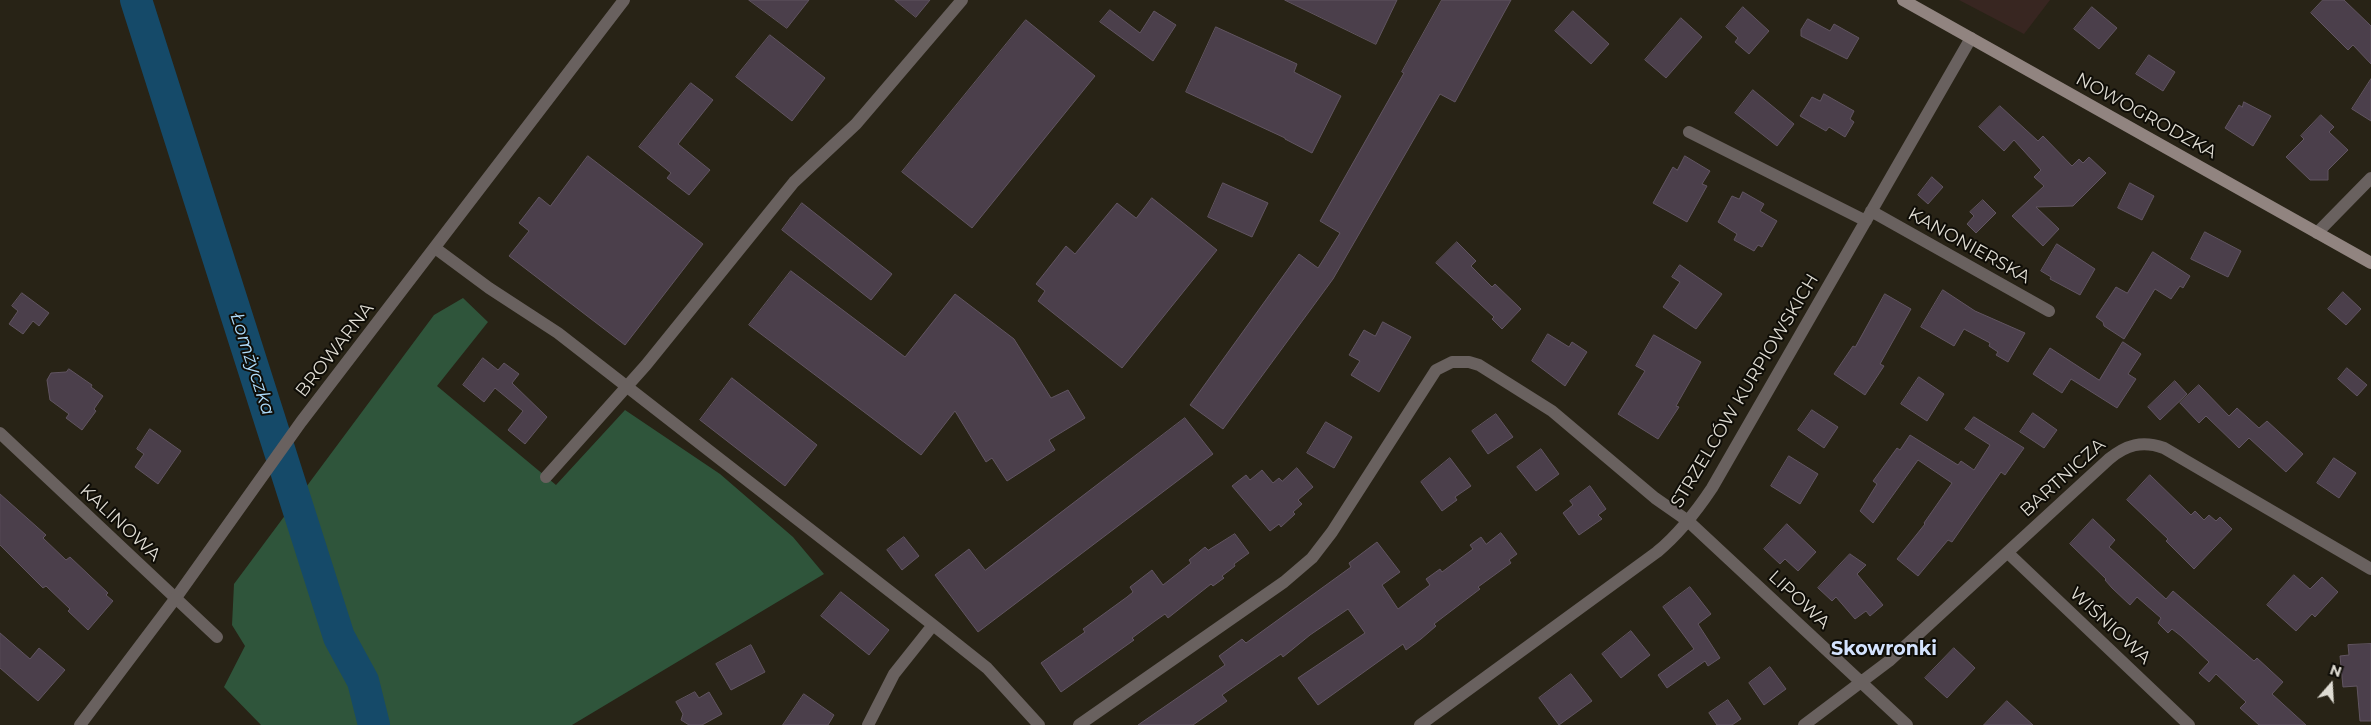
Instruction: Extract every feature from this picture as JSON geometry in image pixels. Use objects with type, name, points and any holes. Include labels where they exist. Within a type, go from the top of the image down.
[{"type":"main road","name":"NOWOGRODZKA","points":[[1903,0],[2371,264]]},
{"type":"street","name":"BROWARNA","points":[[80,725],[174,599],[301,422],[624,0]]},
{"type":"street","points":[[546,477],[628,386],[794,182],[856,124],[962,0]]},
{"type":"street","name":"STRZELCÓW KURPIOWSKICH","points":[[1420,725],[1657,552],[1688,521],[1712,488],[1971,38]]},
{"type":"street","name":"KANONIERSKA","points":[[1689,132],[1868,216],[2049,311]]},
{"type":"street","points":[[2317,233],[2371,178]]},
{"type":"street","points":[[435,248],[489,288],[558,333],[933,624],[986,668],[1039,725]]},
{"type":"street","name":"LIPOWA","points":[[1079,725],[1284,582],[1312,558],[1350,506],[1436,370],[1452,362],[1469,362],[1479,365],[1552,411],[1650,493],[1688,521],[1907,725]]},
{"type":"street","name":"KALINOWA","points":[[0,433],[174,599],[217,637]]},
{"type":"street","name":"BARTNICZA","points":[[1804,725],[1888,661],[2116,454],[2130,446],[2148,444],[2164,448],[2371,569]]},
{"type":"street","name":"WIŚNIOWA","points":[[2008,553],[2189,725]]},
{"type":"street","points":[[868,725],[894,674],[933,624]]},
{"type":"shaded area","points":[[1959,0],[2050,0],[2024,34]]},
{"type":"green space","points":[[463,298],[488,322],[437,386],[556,485],[625,410],[720,474],[793,537],[824,574],[572,725],[261,725],[224,687],[245,646],[232,625],[234,584],[434,315]]},
{"type":"building","points":[[749,0],[809,0],[787,28]]},
{"type":"building","points":[[895,0],[930,0],[916,17]]},
{"type":"building","points":[[1285,0],[1397,0],[1376,44]]},
{"type":"building","points":[[1442,0],[1511,0],[1455,102],[1440,94],[1333,279],[1223,429],[1190,405],[1299,254],[1318,268],[1340,233],[1320,221],[1404,73],[1402,72]]},
{"type":"building","points":[[2323,0],[2344,0],[2371,26],[2371,64],[2353,45],[2348,50],[2311,13]]},
{"type":"building","points":[[1743,7],[1769,31],[1749,54],[1735,42],[1738,38],[1726,27]]},
{"type":"building","points":[[2092,7],[2117,28],[2099,49],[2074,29]]},
{"type":"building","points":[[1110,10],[1140,33],[1154,11],[1176,25],[1153,61],[1100,22]]},
{"type":"building","points":[[1573,11],[1609,44],[1591,64],[1555,31]]},
{"type":"building","points":[[1681,18],[1702,37],[1666,78],[1645,60]]},
{"type":"building","points":[[1808,19],[1830,31],[1834,24],[1859,38],[1847,59],[1801,36],[1801,30]]},
{"type":"building","points":[[1026,20],[1095,76],[972,228],[902,172]]},
{"type":"building","points":[[1216,27],[1297,64],[1294,72],[1341,96],[1312,153],[1285,138],[1186,92]]},
{"type":"building","points":[[770,35],[825,78],[792,121],[736,77]]},
{"type":"building","points":[[2149,55],[2175,72],[2163,91],[2136,74]]},
{"type":"building","points":[[2371,79],[2371,121],[2352,109]]},
{"type":"building","points":[[691,83],[713,100],[678,144],[710,170],[689,195],[667,178],[671,173],[639,147]]},
{"type":"building","points":[[1753,90],[1794,124],[1777,146],[1735,113]]},
{"type":"building","points":[[1824,94],[1854,111],[1850,119],[1854,122],[1845,137],[1829,127],[1826,131],[1800,116],[1812,97],[1820,101]]},
{"type":"building","points":[[2244,102],[2271,116],[2253,146],[2225,128],[2239,105],[2242,107]]},
{"type":"building","points":[[2000,106],[2038,141],[2043,136],[2072,166],[2079,159],[2083,163],[2089,157],[2106,173],[2073,206],[2036,207],[2059,229],[2043,246],[2012,216],[2044,186],[2034,177],[2041,170],[2014,140],[2004,151],[1979,127]]},
{"type":"building","points":[[2321,115],[2334,127],[2329,132],[2348,150],[2328,170],[2328,180],[2310,180],[2286,157],[2304,139],[2301,136]]},
{"type":"building","points":[[588,156],[703,244],[625,345],[509,256],[529,231],[519,223],[539,197],[550,206]]},
{"type":"building","points":[[1685,156],[1710,171],[1702,184],[1707,186],[1687,222],[1653,203],[1673,167],[1677,170]]},
{"type":"building","points":[[1932,177],[1943,187],[1928,204],[1918,195]]},
{"type":"building","points":[[1223,183],[1268,203],[1252,237],[1208,217]]},
{"type":"building","points":[[2130,183],[2154,196],[2142,220],[2118,208]]},
{"type":"building","points":[[1743,192],[1764,204],[1760,211],[1777,221],[1762,247],[1758,245],[1754,251],[1734,240],[1737,234],[1718,222],[1732,196],[1739,199]]},
{"type":"building","points":[[1152,198],[1217,250],[1122,368],[1038,301],[1045,291],[1036,284],[1066,246],[1075,254],[1117,203],[1136,218]]},
{"type":"building","points":[[1983,200],[1996,213],[1976,233],[1967,224],[1974,216],[1970,212]]},
{"type":"building","points":[[802,203],[892,274],[871,300],[782,230]]},
{"type":"building","points":[[2205,232],[2241,251],[2228,277],[2191,259]]},
{"type":"building","points":[[1457,242],[1476,261],[1471,266],[1492,287],[1495,284],[1521,309],[1502,329],[1492,319],[1494,317],[1436,263]]},
{"type":"building","points":[[2057,244],[2095,269],[2080,295],[2050,279],[2051,277],[2041,271]]},
{"type":"building","points":[[2153,252],[2190,276],[2183,288],[2180,286],[2171,299],[2155,289],[2124,339],[2104,326],[2103,322],[2096,317],[2116,287],[2127,293]]},
{"type":"building","points":[[1680,265],[1722,294],[1696,329],[1663,307],[1680,282],[1672,277]]},
{"type":"building","points":[[791,271],[905,357],[955,294],[1014,339],[1051,398],[1068,390],[1085,418],[1049,440],[1055,450],[1007,481],[992,458],[986,462],[955,411],[921,455],[749,325]]},
{"type":"building","points":[[1943,290],[1975,311],[2025,333],[2008,362],[1996,355],[1998,352],[1989,346],[1990,343],[1964,329],[1954,346],[1921,327]]},
{"type":"building","points":[[2343,292],[2361,309],[2346,325],[2328,309]]},
{"type":"building","points":[[22,293],[49,313],[39,326],[33,321],[23,334],[9,324],[18,311],[12,306]]},
{"type":"building","points":[[1885,294],[1911,309],[1880,364],[1884,366],[1865,395],[1834,374],[1853,346],[1855,347]]},
{"type":"building","points":[[1383,322],[1411,337],[1379,392],[1351,375],[1360,361],[1349,355],[1364,330],[1375,336]]},
{"type":"building","points":[[1548,334],[1569,347],[1572,342],[1587,352],[1565,386],[1532,361]]},
{"type":"building","points":[[1654,335],[1701,362],[1676,406],[1679,407],[1658,439],[1618,414],[1645,371],[1636,366]]},
{"type":"building","points":[[2123,342],[2141,354],[2128,374],[2136,379],[2117,408],[2071,379],[2062,393],[2033,374],[2050,348],[2099,380]]},
{"type":"building","points":[[483,358],[498,370],[504,363],[519,374],[512,383],[547,417],[525,444],[508,430],[523,411],[495,388],[484,402],[463,385]]},
{"type":"building","points":[[2347,368],[2367,385],[2357,396],[2338,379]]},
{"type":"building","points":[[69,369],[92,385],[91,387],[103,396],[94,409],[96,411],[82,430],[66,418],[69,414],[50,400],[47,380],[51,373],[66,372]]},
{"type":"building","points":[[1919,377],[1944,394],[1927,421],[1901,404]]},
{"type":"building","points":[[732,378],[817,445],[785,486],[700,420]]},
{"type":"building","points":[[2175,381],[2187,394],[2160,420],[2148,407]]},
{"type":"building","points":[[2199,385],[2229,416],[2237,408],[2259,428],[2267,421],[2303,454],[2286,472],[2249,438],[2239,448],[2206,416],[2199,423],[2180,403]]},
{"type":"building","points":[[1812,410],[1838,427],[1824,448],[1798,430]]},
{"type":"building","points":[[2033,413],[2057,430],[2044,448],[2020,432]]},
{"type":"building","points":[[1496,414],[1513,437],[1488,454],[1472,431]]},
{"type":"building","points":[[1974,417],[2024,448],[2005,475],[2001,472],[1952,542],[1948,540],[1918,576],[1897,559],[1925,524],[1952,483],[1918,460],[1873,523],[1860,511],[1877,484],[1873,481],[1897,448],[1900,450],[1910,435],[1958,465],[1961,461],[1974,470],[1990,445],[1965,429]]},
{"type":"building","points":[[1185,418],[1213,454],[978,632],[935,575],[969,549],[985,570]]},
{"type":"building","points":[[1326,422],[1352,437],[1334,468],[1307,453]]},
{"type":"building","points":[[150,429],[181,451],[158,484],[135,467],[144,454],[137,449]]},
{"type":"building","points":[[1541,449],[1559,474],[1536,491],[1517,467]]},
{"type":"building","points":[[1789,456],[1818,474],[1800,504],[1771,486]]},
{"type":"building","points":[[1450,458],[1471,486],[1455,497],[1457,500],[1442,511],[1421,482]]},
{"type":"building","points":[[2334,458],[2356,473],[2339,498],[2317,483]]},
{"type":"building","points":[[1297,468],[1313,487],[1298,500],[1302,504],[1293,512],[1295,514],[1281,527],[1279,524],[1270,531],[1232,486],[1246,475],[1250,480],[1262,470],[1273,483],[1279,478],[1282,481]]},
{"type":"building","points":[[2150,475],[2191,515],[2195,511],[2204,520],[2209,515],[2216,521],[2220,517],[2232,529],[2194,569],[2166,541],[2168,539],[2127,500]]},
{"type":"building","points":[[1590,486],[1606,509],[1598,515],[1602,519],[1579,535],[1563,513],[1573,505],[1570,501]]},
{"type":"building","points":[[0,494],[46,535],[43,538],[66,560],[70,557],[108,593],[106,595],[113,601],[88,630],[68,611],[70,609],[46,586],[43,588],[0,545]]},
{"type":"building","points":[[2093,519],[2115,540],[2109,547],[2166,599],[2173,591],[2254,661],[2257,658],[2283,682],[2272,694],[2306,725],[2259,725],[2240,708],[2246,702],[2216,674],[2209,682],[2199,673],[2209,662],[2172,629],[2168,633],[2158,623],[2161,618],[2137,597],[2130,605],[2070,544]]},
{"type":"building","points":[[1787,524],[1816,552],[1798,571],[1785,559],[1780,564],[1764,549]]},
{"type":"building","points":[[1501,533],[1517,554],[1509,560],[1511,563],[1478,587],[1480,589],[1434,624],[1436,626],[1421,639],[1406,650],[1403,644],[1318,705],[1298,678],[1365,633],[1348,609],[1310,635],[1283,657],[1281,654],[1222,695],[1227,701],[1193,725],[1138,725],[1225,665],[1219,656],[1242,639],[1246,643],[1351,567],[1349,563],[1377,542],[1400,572],[1382,585],[1398,609],[1430,585],[1426,579],[1440,569],[1442,572],[1473,549],[1470,545],[1481,537],[1486,544]]},
{"type":"building","points":[[1235,534],[1249,553],[1222,576],[1224,578],[1213,586],[1211,584],[1168,618],[1165,614],[1132,638],[1134,640],[1061,692],[1041,663],[1085,632],[1083,629],[1133,592],[1130,587],[1152,570],[1163,585],[1191,563],[1189,560],[1205,547],[1208,550]]},
{"type":"building","points":[[904,537],[919,556],[902,570],[887,550]]},
{"type":"building","points":[[1850,554],[1866,565],[1857,574],[1883,605],[1870,616],[1866,611],[1855,619],[1836,597],[1832,601],[1818,588]]},
{"type":"building","points":[[2294,575],[2310,589],[2322,577],[2338,592],[2315,617],[2312,614],[2296,631],[2267,605]]},
{"type":"building","points":[[1690,587],[1711,614],[1698,624],[1720,658],[1708,666],[1705,661],[1667,688],[1658,675],[1694,649],[1663,607]]},
{"type":"building","points":[[841,592],[889,630],[869,655],[821,616]]},
{"type":"building","points":[[1631,631],[1650,655],[1621,678],[1602,654]]},
{"type":"building","points":[[0,633],[30,659],[39,648],[65,670],[38,701],[0,668]]},
{"type":"building","points":[[2371,644],[2371,721],[2360,721],[2357,686],[2343,687],[2340,656],[2349,655],[2348,645]]},
{"type":"building","points":[[751,645],[765,672],[731,690],[716,664]]},
{"type":"building","points":[[1954,648],[1975,668],[1947,698],[1925,678]]},
{"type":"building","points":[[1770,667],[1786,689],[1764,705],[1749,683]]},
{"type":"building","points":[[1571,674],[1592,701],[1559,725],[1539,698]]},
{"type":"building","points":[[695,692],[699,698],[709,692],[722,714],[702,725],[689,725],[681,720],[683,714],[676,702]]},
{"type":"building","points":[[804,694],[834,715],[828,725],[783,725]]},
{"type":"building","points":[[1728,700],[1741,719],[1732,725],[1717,725],[1709,713]]},
{"type":"building","points":[[2007,701],[2033,725],[1984,725]]},
{"type":"waterway","name":"Łomżyczka","points":[[136,0],[339,637],[363,681],[374,725]]},
{"type":"district","name":"Skowronki","points":[[1884,649]]}]
